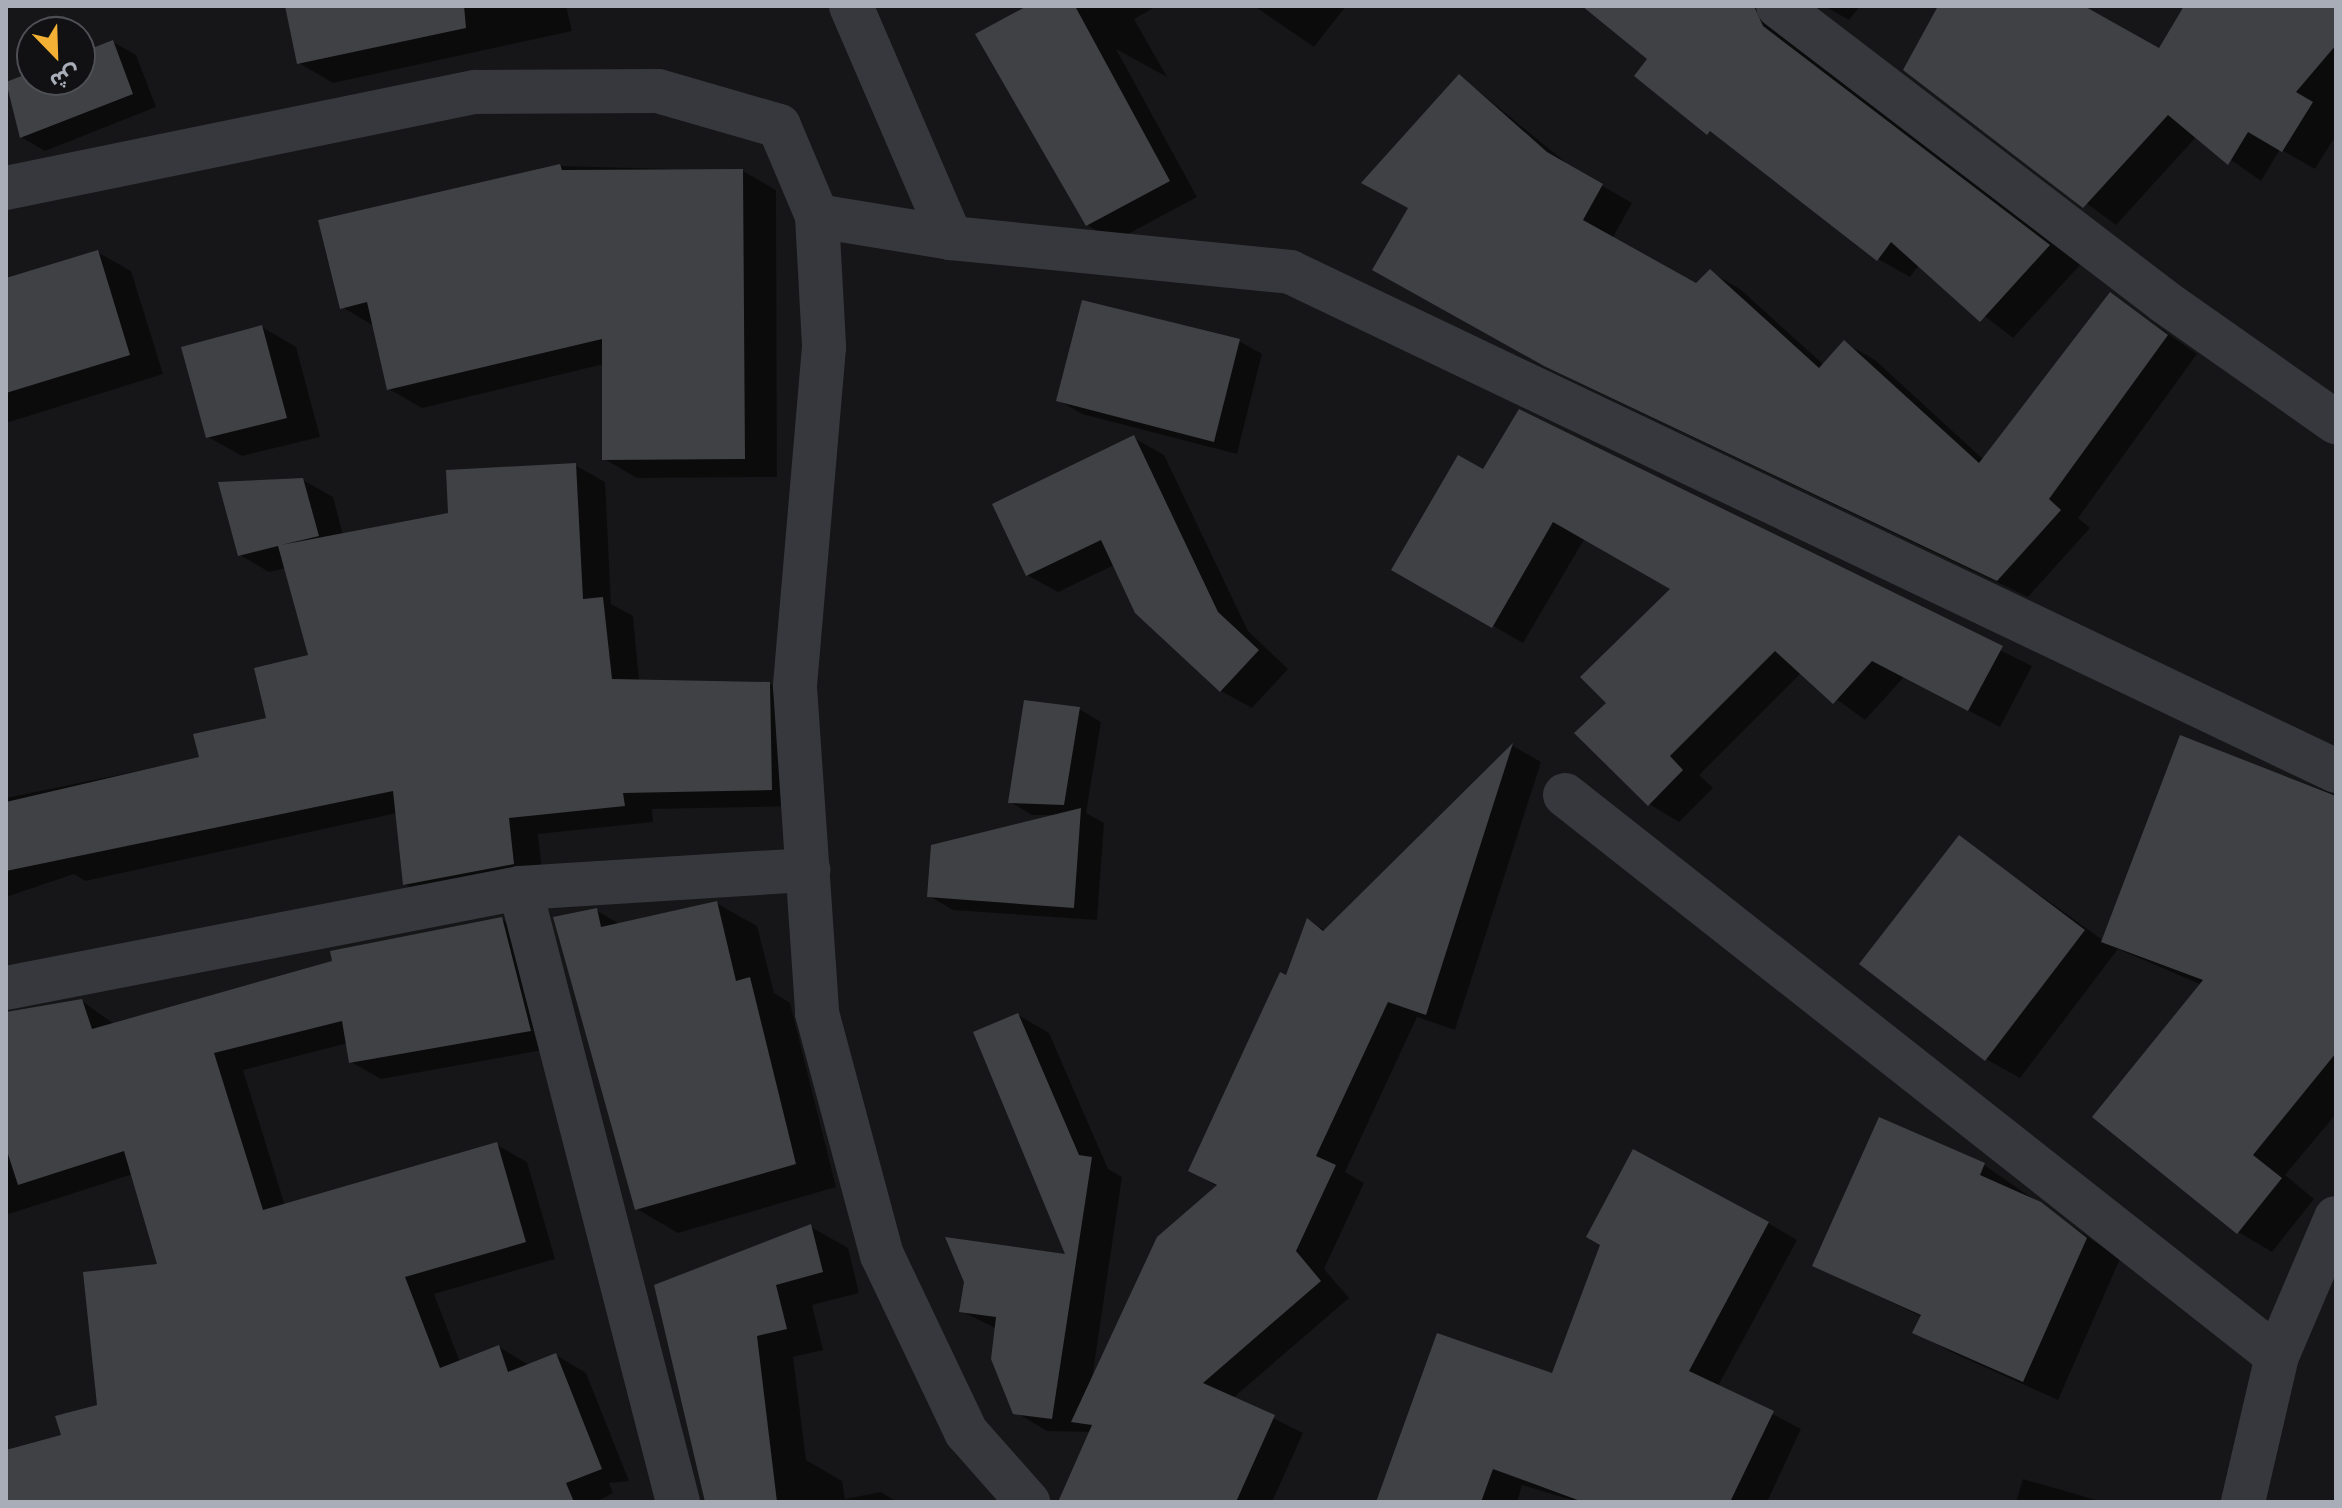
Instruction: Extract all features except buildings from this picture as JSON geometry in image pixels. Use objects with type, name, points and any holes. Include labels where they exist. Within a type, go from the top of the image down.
[{"type":"street","points":[[851,6],[951,238]]},
{"type":"street","points":[[1778,6],[2165,302],[2336,422]]},
{"type":"street","points":[[6,188],[475,92],[658,91],[779,126],[817,216],[824,347],[795,687],[817,1013],[882,1255],[966,1432],[1028,1502]]},
{"type":"street","points":[[817,216],[951,238],[1290,272],[2336,771]]},
{"type":"street","points":[[1565,795],[2277,1356]]},
{"type":"street","points":[[6,988],[520,888],[808,870]]},
{"type":"street","points":[[520,888],[678,1502]]},
{"type":"street","points":[[2243,1502],[2277,1356],[2336,1218]]}]
